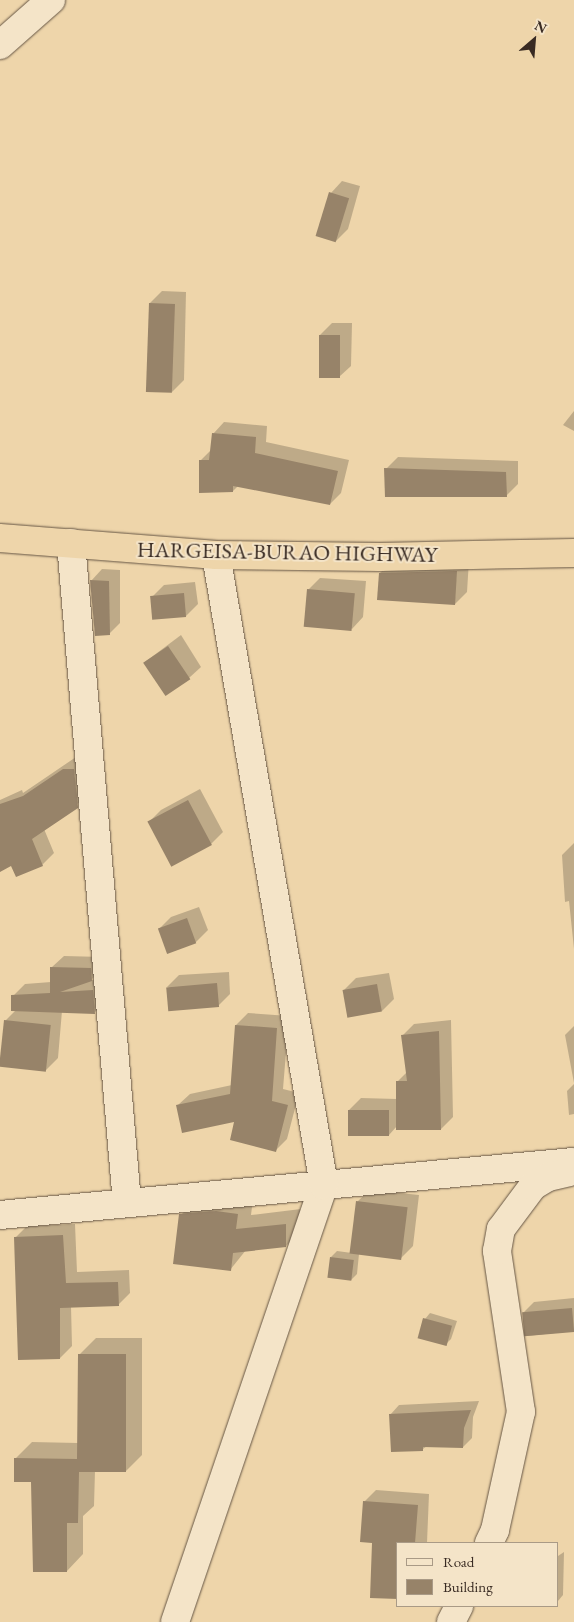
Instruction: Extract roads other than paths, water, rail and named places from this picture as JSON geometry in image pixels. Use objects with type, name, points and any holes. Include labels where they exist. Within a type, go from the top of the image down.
[{"type":"highway","name":"HARGEISA-BURAO HIGHWAY","points":[[0,538],[216,554],[380,557],[574,554]]},
{"type":"street","points":[[0,45],[51,0]]},
{"type":"street","points":[[71,543],[127,1203]]},
{"type":"street","points":[[175,1622],[324,1185],[216,554]]},
{"type":"street","points":[[0,1215],[574,1162]]},
{"type":"street","points":[[489,1542],[495,1530],[521,1412],[497,1250],[500,1229],[533,1186],[548,1177],[574,1170]]},
{"type":"street","points":[[451,1622],[458,1607]]}]
